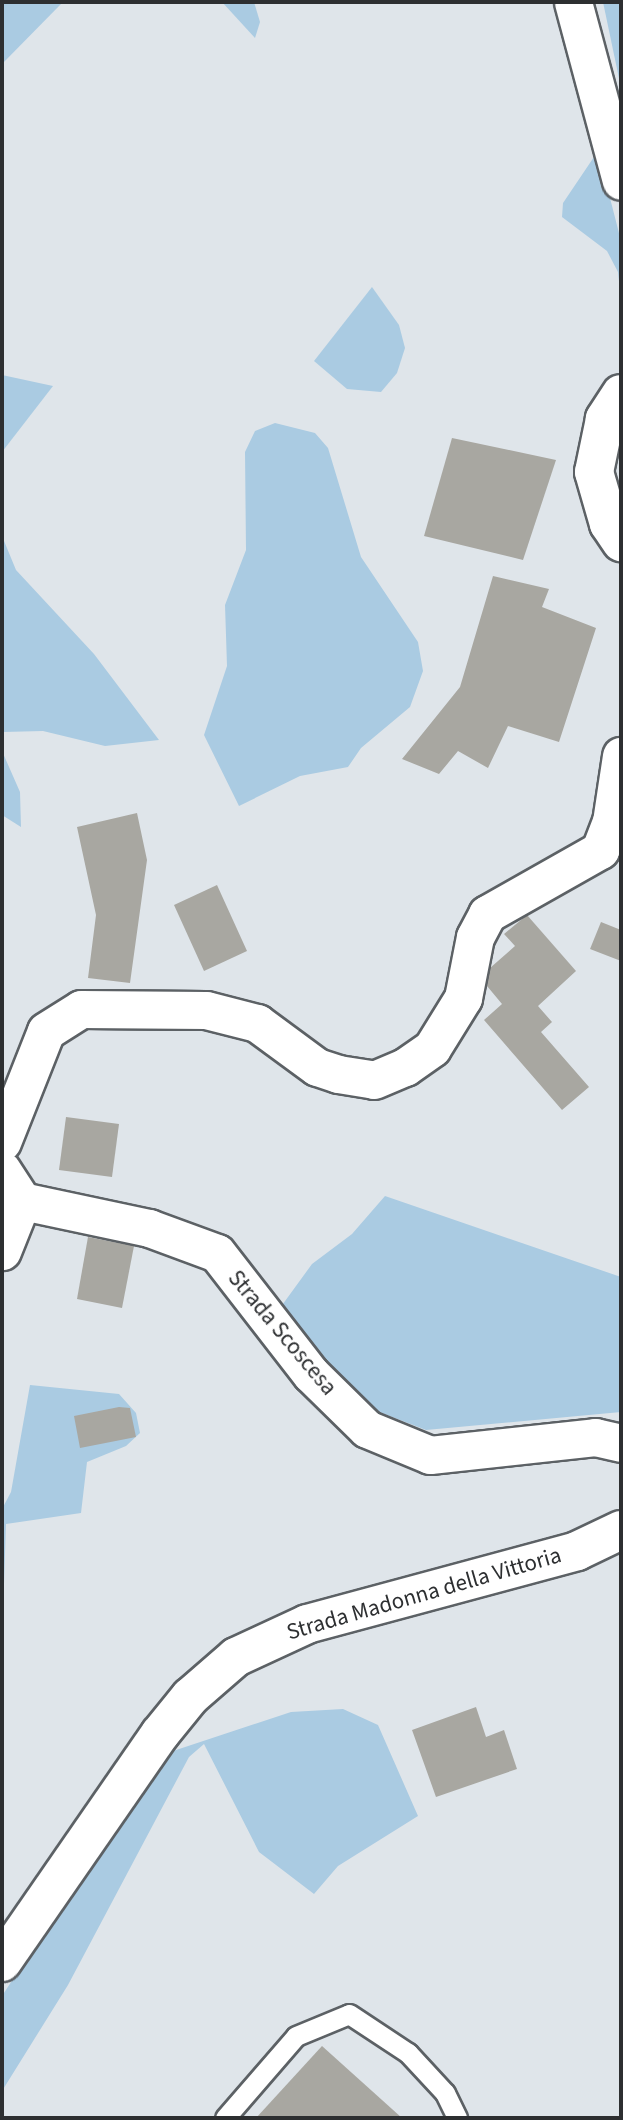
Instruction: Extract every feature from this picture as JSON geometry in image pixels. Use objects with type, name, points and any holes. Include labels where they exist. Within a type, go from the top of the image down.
[{"type":"street","points":[[573,2],[621,181]]},
{"type":"street","points":[[621,394],[605,419],[594,472],[609,524],[621,541]]},
{"type":"street","points":[[2,1142],[46,1031],[81,1009],[206,1010],[257,1023],[317,1067],[338,1074],[374,1080],[405,1067],[432,1048],[463,998],[475,937],[487,914],[600,850],[611,822],[621,756]]},
{"type":"street","points":[[2,1170],[22,1201],[2,1251]]},
{"type":"street","name":"Strada Scoscesa","points":[[22,1201],[149,1228],[217,1253],[311,1374],[367,1429],[417,1450],[430,1455],[595,1437],[621,1443]]},
{"type":"street","name":"Strada Madonna della Vittoria","points":[[2,1962],[160,1734],[190,1697],[236,1657],[307,1624],[577,1551],[621,1530]]},
{"type":"lane","points":[[225,2118],[296,2036],[349,2014],[408,2053],[445,2093],[457,2118]]},
{"type":"shaded area","points":[[2,2],[63,2],[2,64]]},
{"type":"shaded area","points":[[222,2],[254,2],[260,22],[255,38]]},
{"type":"shaded area","points":[[603,2],[621,2],[621,88]]},
{"type":"shaded area","points":[[598,151],[621,241],[621,300],[618,272],[607,251],[562,217],[563,203]]},
{"type":"shaded area","points":[[372,287],[399,325],[405,348],[397,373],[381,392],[347,389],[314,361]]},
{"type":"shaded area","points":[[2,375],[53,386],[2,452]]},
{"type":"shaded area","points":[[275,423],[315,433],[328,448],[361,557],[418,642],[423,671],[410,707],[361,748],[348,767],[300,776],[239,806],[204,735],[227,666],[225,605],[246,550],[245,452],[255,431]]},
{"type":"shaded area","points":[[2,536],[16,570],[94,654],[159,740],[105,746],[43,731],[3,732],[2,751]]},
{"type":"shaded area","points":[[2,751],[20,792],[21,827],[2,815]]},
{"type":"shaded area","points":[[385,1196],[621,1277],[621,1412],[426,1430],[356,1403],[280,1308],[312,1264],[352,1234]]},
{"type":"shaded area","points":[[30,1385],[119,1394],[136,1413],[140,1433],[126,1446],[87,1462],[81,1513],[6,1524],[2,1644],[2,1509],[11,1492]]},
{"type":"shaded area","points":[[343,1709],[378,1725],[418,1816],[338,1866],[314,1894],[259,1852],[204,1744],[189,1757],[68,1985],[2,2091],[2,1996],[158,1756],[291,1712]]},
{"type":"building","points":[[452,438],[556,460],[523,560],[424,536]]},
{"type":"building","points":[[493,576],[549,589],[542,607],[596,628],[559,742],[508,726],[488,768],[458,751],[439,774],[402,759],[460,687]]},
{"type":"building","points":[[137,813],[147,860],[130,983],[88,978],[96,915],[77,827]]},
{"type":"building","points":[[217,885],[247,951],[204,971],[174,905]]},
{"type":"building","points":[[527,915],[576,971],[538,1006],[552,1022],[541,1032],[589,1087],[562,1110],[484,1020],[502,1004],[487,986],[490,968],[515,946],[504,934]]},
{"type":"building","points":[[601,922],[621,930],[621,961],[590,949]]},
{"type":"building","points":[[66,1117],[119,1124],[112,1177],[59,1170]]},
{"type":"building","points":[[88,1237],[134,1246],[122,1308],[77,1299]]},
{"type":"building","points":[[119,1407],[130,1408],[136,1437],[80,1448],[74,1416]]},
{"type":"building","points":[[476,1707],[486,1737],[504,1730],[517,1769],[436,1797],[412,1730]]},
{"type":"building","points":[[322,2046],[402,2118],[256,2118]]}]
